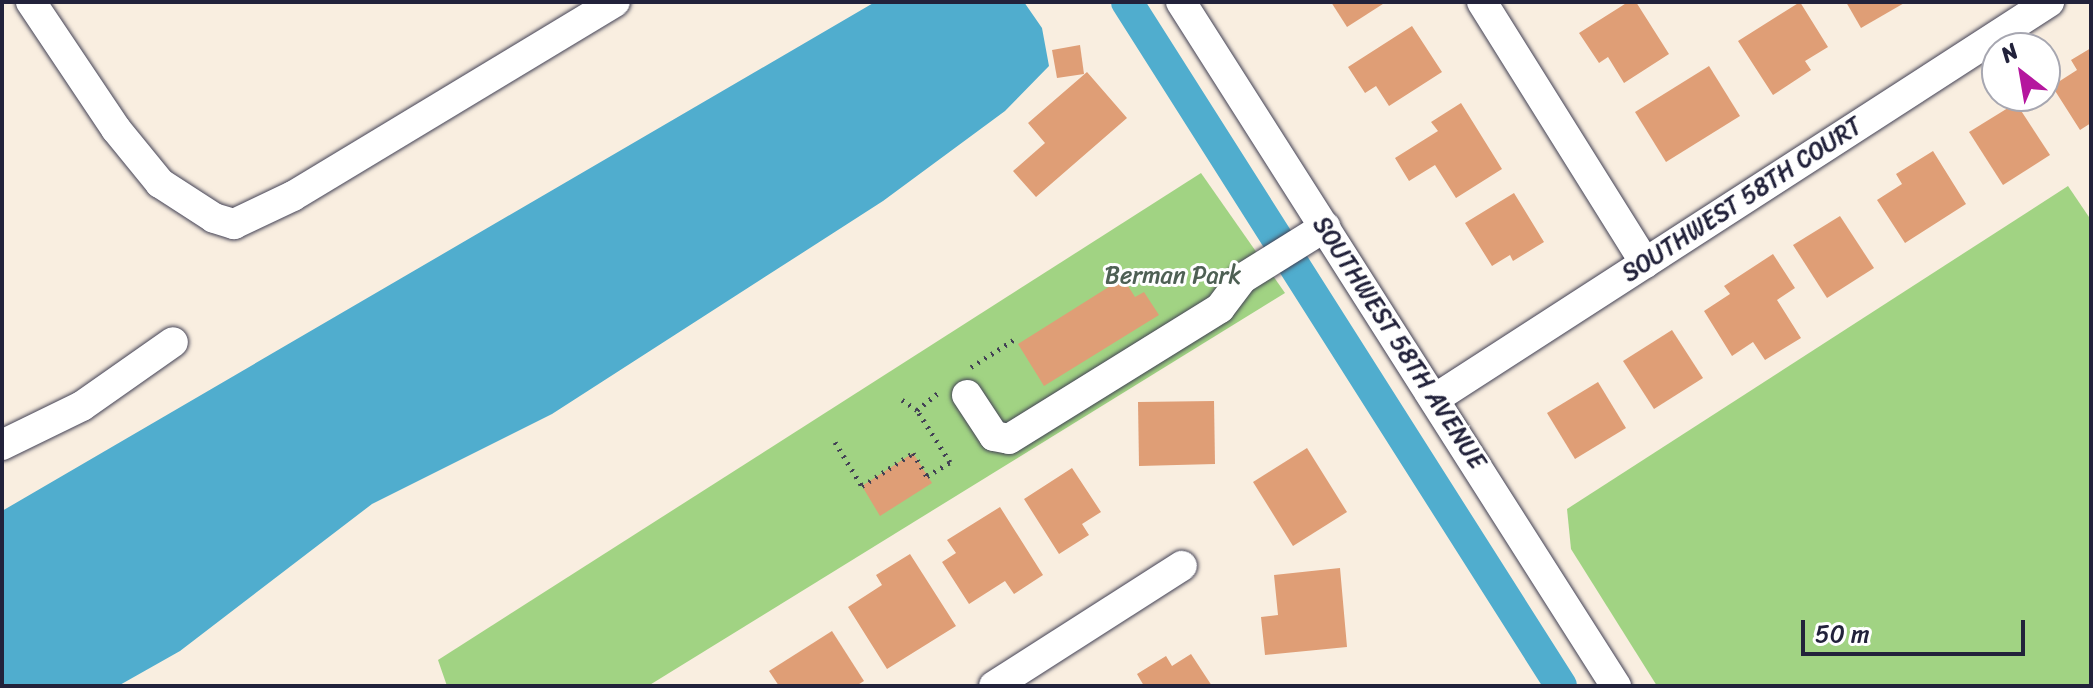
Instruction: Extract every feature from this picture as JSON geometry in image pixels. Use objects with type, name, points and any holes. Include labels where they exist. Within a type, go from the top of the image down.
[{"type":"street","points":[[31,2],[116,129],[160,183],[214,218],[234,224],[293,196],[615,2]]},
{"type":"street","name":"SOUTHWEST 58TH AVENUE","points":[[1181,2],[1319,230],[1436,398],[1616,686]]},
{"type":"street","points":[[1482,2],[1645,263]]},
{"type":"street","name":"SOUTHWEST 58TH COURT","points":[[1436,398],[2049,2]]},
{"type":"street","points":[[967,395],[994,436],[1009,439],[1220,308],[1254,270],[1319,230]]},
{"type":"street","points":[[2,445],[82,406],[173,342]]},
{"type":"street","points":[[994,686],[1182,566]]},
{"type":"path","points":[[835,442],[862,486],[913,453],[927,476],[950,462],[917,410],[902,400]]},
{"type":"green space","name":"Berman Park","points":[[1201,173],[1285,293],[648,686],[447,686],[438,660]]},
{"type":"green space","points":[[2068,186],[2091,220],[2091,686],[1657,686],[1571,549],[1567,509]]},
{"type":"water","points":[[875,2],[1024,2],[1042,28],[1049,66],[1005,111],[883,201],[552,414],[372,504],[180,651],[118,686],[2,686],[2,511]]},
{"type":"building","points":[[1331,2],[1386,2],[1347,27]]},
{"type":"building","points":[[1628,2],[1636,2],[1669,54],[1624,83],[1608,57],[1599,63],[1579,33]]},
{"type":"building","points":[[1800,2],[1828,47],[1805,61],[1811,70],[1773,95],[1738,41]]},
{"type":"building","points":[[1846,2],[1906,2],[1861,28]]},
{"type":"building","points":[[1412,26],[1442,72],[1389,106],[1376,86],[1365,93],[1348,67]]},
{"type":"building","points":[[1080,45],[1084,74],[1057,78],[1052,50]]},
{"type":"building","points":[[2091,48],[2091,123],[2080,130],[2061,100],[2061,80],[2077,70],[2071,60]]},
{"type":"building","points":[[1709,66],[1740,116],[1666,162],[1635,112]]},
{"type":"building","points":[[1087,72],[1127,118],[1036,197],[1013,171],[1045,143],[1028,123]]},
{"type":"building","points":[[1461,103],[1502,169],[1456,198],[1435,165],[1409,181],[1395,158],[1438,131],[1431,122]]},
{"type":"building","points":[[2001,112],[2022,112],[2050,155],[2003,185],[1969,132]]},
{"type":"building","points":[[1933,151],[1966,204],[1905,243],[1877,200],[1902,184],[1896,174]]},
{"type":"building","points":[[1514,193],[1544,242],[1513,261],[1510,255],[1492,266],[1465,223]]},
{"type":"building","points":[[1840,216],[1874,268],[1827,298],[1793,245]]},
{"type":"building","points":[[1773,254],[1795,288],[1777,300],[1801,338],[1765,360],[1753,342],[1732,356],[1704,311],[1730,294],[1724,286]]},
{"type":"building","points":[[1123,278],[1135,297],[1144,292],[1159,315],[1044,386],[1018,344]]},
{"type":"building","points":[[1672,330],[1703,378],[1654,409],[1623,361]]},
{"type":"building","points":[[1598,382],[1626,428],[1575,459],[1547,413]]},
{"type":"building","points":[[1214,401],[1215,464],[1139,466],[1138,402]]},
{"type":"building","points":[[1307,448],[1347,512],[1293,546],[1253,482]]},
{"type":"building","points":[[913,453],[932,483],[880,516],[862,486]]},
{"type":"building","points":[[1072,468],[1101,512],[1082,524],[1089,535],[1059,554],[1024,499]]},
{"type":"building","points":[[1000,507],[1043,575],[1014,594],[1005,581],[969,604],[942,562],[956,553],[947,540]]},
{"type":"building","points":[[910,554],[956,626],[887,669],[848,607],[882,585],[876,575]]},
{"type":"building","points":[[1340,568],[1347,647],[1265,655],[1261,617],[1278,615],[1274,575]]},
{"type":"building","points":[[832,631],[864,681],[856,686],[779,686],[769,671]]},
{"type":"building","points":[[1191,654],[1212,686],[1144,686],[1137,674],[1166,656],[1172,666]]},
{"type":"waterway","points":[[1127,2],[1561,686]]}]
